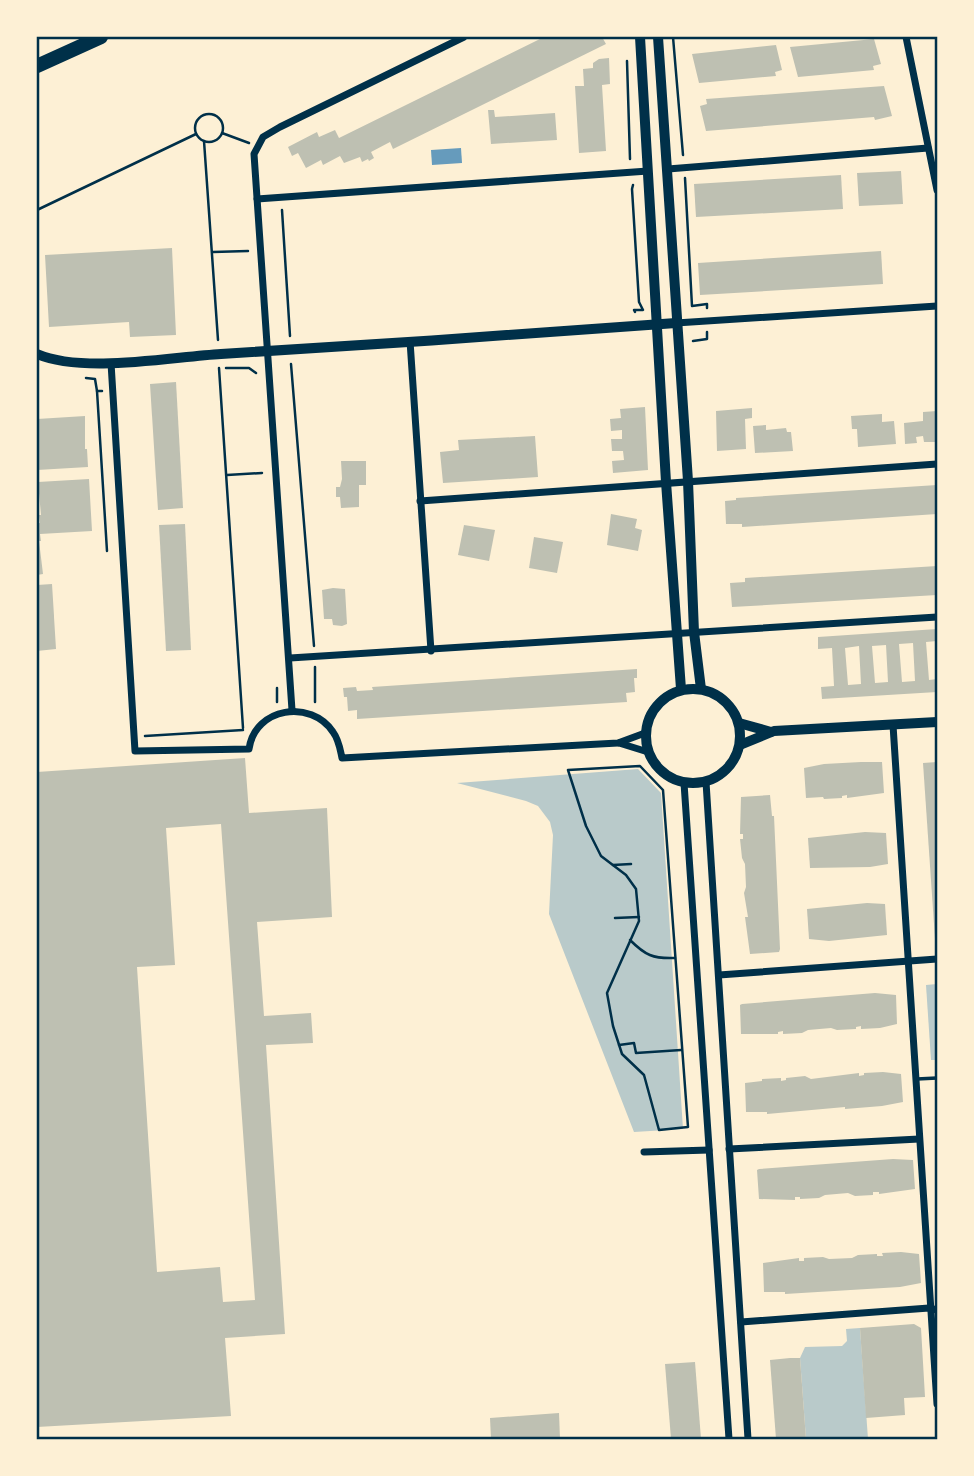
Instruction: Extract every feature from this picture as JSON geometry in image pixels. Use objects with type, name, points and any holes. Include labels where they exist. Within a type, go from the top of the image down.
[{"type":"highway","points":[[37,66],[101,37]]},
{"type":"street","points":[[292,710],[260,250],[256,150],[263,137],[281,127],[464,37]]},
{"type":"street","points":[[640,37],[681,689]]},
{"type":"street","points":[[658,37],[688,481],[694,632],[701,689]]},
{"type":"street","points":[[906,37],[937,190]]},
{"type":"street","points":[[668,169],[928,148]]},
{"type":"street","points":[[257,199],[648,171]]},
{"type":"street","points":[[37,354],[77,362],[111,363],[937,306]]},
{"type":"street","points":[[410,341],[431,650]]},
{"type":"street","points":[[111,363],[135,751],[249,749],[251,738],[264,723],[277,713],[292,710],[317,718],[332,730],[339,743],[342,758],[618,743],[645,733]]},
{"type":"street","points":[[420,500],[937,464]]},
{"type":"street","points":[[290,658],[937,617]]},
{"type":"street","points":[[681,689],[701,689],[721,697],[731,707],[739,723],[740,745],[728,768],[717,777],[706,782],[684,783],[659,770],[648,751],[645,733],[650,714],[667,696],[681,689]]},
{"type":"street","points":[[739,723],[772,732],[937,722]]},
{"type":"street","points":[[893,725],[919,1139],[933,1309],[937,1404]]},
{"type":"street","points":[[740,745],[772,732]]},
{"type":"street","points":[[618,743],[648,751]]},
{"type":"street","points":[[706,782],[748,1439]]},
{"type":"street","points":[[684,783],[729,1439]]},
{"type":"street","points":[[719,975],[937,959]]},
{"type":"street","points":[[729,1149],[919,1139]]},
{"type":"street","points":[[644,1152],[709,1150]]},
{"type":"street","points":[[741,1322],[933,1309]]},
{"type":"lane","points":[[915,1080],[937,1078]]},
{"type":"path","points":[[196,134],[197,121],[208,114],[220,120],[222,133],[217,140],[204,141]]},
{"type":"path","points":[[222,133],[256,150]]},
{"type":"path","points":[[196,134],[204,141],[219,368],[269,372]]},
{"type":"path","points":[[37,210],[196,134]]},
{"type":"path","points":[[281,197],[289,350]]},
{"type":"path","points":[[213,252],[260,250]]},
{"type":"path","points":[[107,551],[97,391],[113,391]]},
{"type":"path","points":[[227,475],[262,473]]},
{"type":"path","points":[[144,736],[243,730]]},
{"type":"path","points":[[640,766],[663,790],[688,1128],[659,1130],[644,1075],[622,1054],[613,1026],[607,993],[639,920],[636,890],[614,865],[601,856],[586,826],[568,770],[640,766]]},
{"type":"path","points":[[614,865],[631,863]]},
{"type":"path","points":[[615,918],[639,917]]},
{"type":"path","points":[[630,940],[643,953],[675,958]]},
{"type":"path","points":[[619,1045],[634,1043],[636,1053],[681,1050]]},
{"type":"shaded area","points":[[638,769],[661,793],[683,1129],[634,1132],[549,914],[553,835],[550,822],[538,806],[457,783]]},
{"type":"shaded area","points":[[937,984],[937,1060],[931,1060],[926,985]]},
{"type":"shaded area","points":[[860,1328],[868,1439],[806,1439],[800,1358],[805,1347],[842,1346],[847,1341],[846,1329]]},
{"type":"water","points":[[461,148],[462,163],[432,165],[431,150]]},
{"type":"building","points":[[544,37],[602,37],[606,44],[393,149],[390,142],[371,152],[374,158],[369,161],[368,159],[362,162],[360,157],[344,163],[340,156],[323,165],[321,160],[306,168],[298,153],[292,156],[288,147],[317,132],[319,137],[335,130],[339,138]]},
{"type":"building","points":[[874,39],[881,64],[873,66],[874,70],[798,77],[790,47]]},
{"type":"building","points":[[776,45],[782,70],[775,72],[776,76],[699,83],[692,54]]},
{"type":"building","points":[[609,58],[610,84],[602,85],[606,151],[579,153],[575,86],[584,86],[583,69],[593,68],[593,63],[599,59]]},
{"type":"building","points":[[884,86],[892,116],[875,120],[874,117],[706,131],[700,106],[707,104],[706,99]]},
{"type":"building","points":[[488,110],[494,110],[495,117],[555,113],[557,140],[491,144]]},
{"type":"building","points":[[901,171],[903,204],[859,206],[857,173]]},
{"type":"building","points":[[841,175],[843,209],[696,217],[694,184]]},
{"type":"building","points":[[172,248],[176,335],[130,337],[129,322],[49,327],[45,255]]},
{"type":"building","points":[[881,251],[883,284],[700,295],[698,263]]},
{"type":"building","points":[[176,382],[183,508],[158,510],[150,384]]},
{"type":"building","points":[[645,407],[648,470],[613,473],[612,461],[624,460],[623,451],[612,451],[611,439],[622,439],[622,430],[611,431],[610,419],[621,418],[620,409]]},
{"type":"building","points":[[752,408],[752,418],[745,419],[746,449],[717,451],[716,411]]},
{"type":"building","points":[[937,411],[937,442],[924,442],[923,436],[916,437],[917,443],[905,444],[904,423],[923,421],[923,412]]},
{"type":"building","points":[[882,414],[882,422],[894,421],[896,444],[858,447],[857,429],[852,429],[851,416]]},
{"type":"building","points":[[85,416],[88,467],[37,470],[37,419]]},
{"type":"building","points":[[766,425],[766,430],[786,428],[787,432],[791,432],[793,451],[755,453],[753,426]]},
{"type":"building","points":[[535,436],[538,477],[443,483],[440,452],[459,450],[458,440]]},
{"type":"building","points":[[341,461],[366,461],[366,485],[359,485],[359,507],[341,508],[340,497],[336,497],[336,487],[340,487],[342,479]]},
{"type":"building","points":[[89,479],[92,531],[40,534],[43,574],[37,575],[37,523],[40,523],[41,515],[38,482]]},
{"type":"building","points":[[937,485],[937,514],[742,527],[742,524],[726,524],[725,501],[736,498]]},
{"type":"building","points":[[611,514],[637,519],[635,528],[642,530],[638,551],[607,545]]},
{"type":"building","points":[[185,524],[191,650],[166,651],[159,525]]},
{"type":"building","points":[[464,525],[495,530],[489,561],[458,555]]},
{"type":"building","points":[[534,537],[563,542],[557,573],[529,568]]},
{"type":"building","points":[[937,566],[937,595],[732,607],[730,583],[745,582],[745,578]]},
{"type":"building","points":[[52,584],[56,649],[37,651],[37,585]]},
{"type":"building","points":[[345,589],[347,624],[342,626],[333,625],[332,619],[324,619],[322,590]]},
{"type":"building","points":[[937,629],[937,641],[926,642],[929,680],[937,679],[937,692],[822,699],[821,687],[834,686],[832,648],[818,649],[818,637]],"holes":[[[913,643],[915,681],[902,682],[899,644]],[[886,645],[888,682],[875,683],[872,646]],[[859,646],[861,684],[848,685],[845,648]]]},
{"type":"building","points":[[637,669],[637,678],[634,678],[635,692],[626,693],[627,702],[357,719],[357,710],[348,711],[343,688],[373,690],[372,687]]},
{"type":"building","points":[[245,758],[249,813],[327,808],[332,917],[257,922],[264,1016],[311,1013],[313,1043],[266,1045],[285,1334],[225,1338],[231,1416],[37,1427],[37,772]],"holes":[[[221,824],[255,1300],[223,1302],[220,1267],[157,1272],[137,967],[175,965],[166,828]]]},
{"type":"building","points":[[882,762],[884,793],[847,798],[847,795],[842,798],[806,798],[804,768]]},
{"type":"building","points":[[937,762],[937,939],[935,939],[923,763]]},
{"type":"building","points":[[770,795],[774,816],[780,949],[779,952],[750,954],[745,917],[748,917],[744,893],[745,864],[740,839],[743,839],[743,834],[740,834],[741,797]]},
{"type":"building","points":[[865,832],[886,833],[888,864],[810,868],[808,838]]},
{"type":"building","points":[[867,903],[885,904],[887,935],[829,941],[809,939],[807,909]]},
{"type":"building","points":[[875,993],[896,995],[897,1024],[880,1028],[861,1029],[861,1026],[856,1029],[808,1030],[802,1033],[783,1034],[783,1031],[778,1034],[741,1034],[742,1004]]},
{"type":"building","points":[[883,1072],[901,1074],[903,1102],[882,1106],[767,1114],[746,1112],[745,1083],[762,1079],[781,1078],[781,1081],[805,1076],[811,1079]]},
{"type":"building","points":[[893,1159],[913,1160],[915,1189],[879,1194],[873,1192],[873,1195],[855,1196],[848,1193],[819,1198],[795,1197],[795,1200],[759,1199],[759,1169]]},
{"type":"building","points":[[882,1253],[919,1254],[921,1283],[900,1287],[785,1294],[764,1292],[763,1263],[799,1258],[799,1261],[804,1261],[804,1258],[852,1258],[877,1254],[883,1256]]},
{"type":"building","points":[[914,1324],[921,1328],[925,1397],[904,1398],[905,1415],[866,1418],[860,1328]]},
{"type":"building","points":[[800,1358],[806,1439],[776,1439],[770,1360]]},
{"type":"building","points":[[695,1362],[701,1439],[671,1439],[665,1364]]},
{"type":"building","points":[[559,1413],[560,1439],[491,1439],[490,1418]]}]
